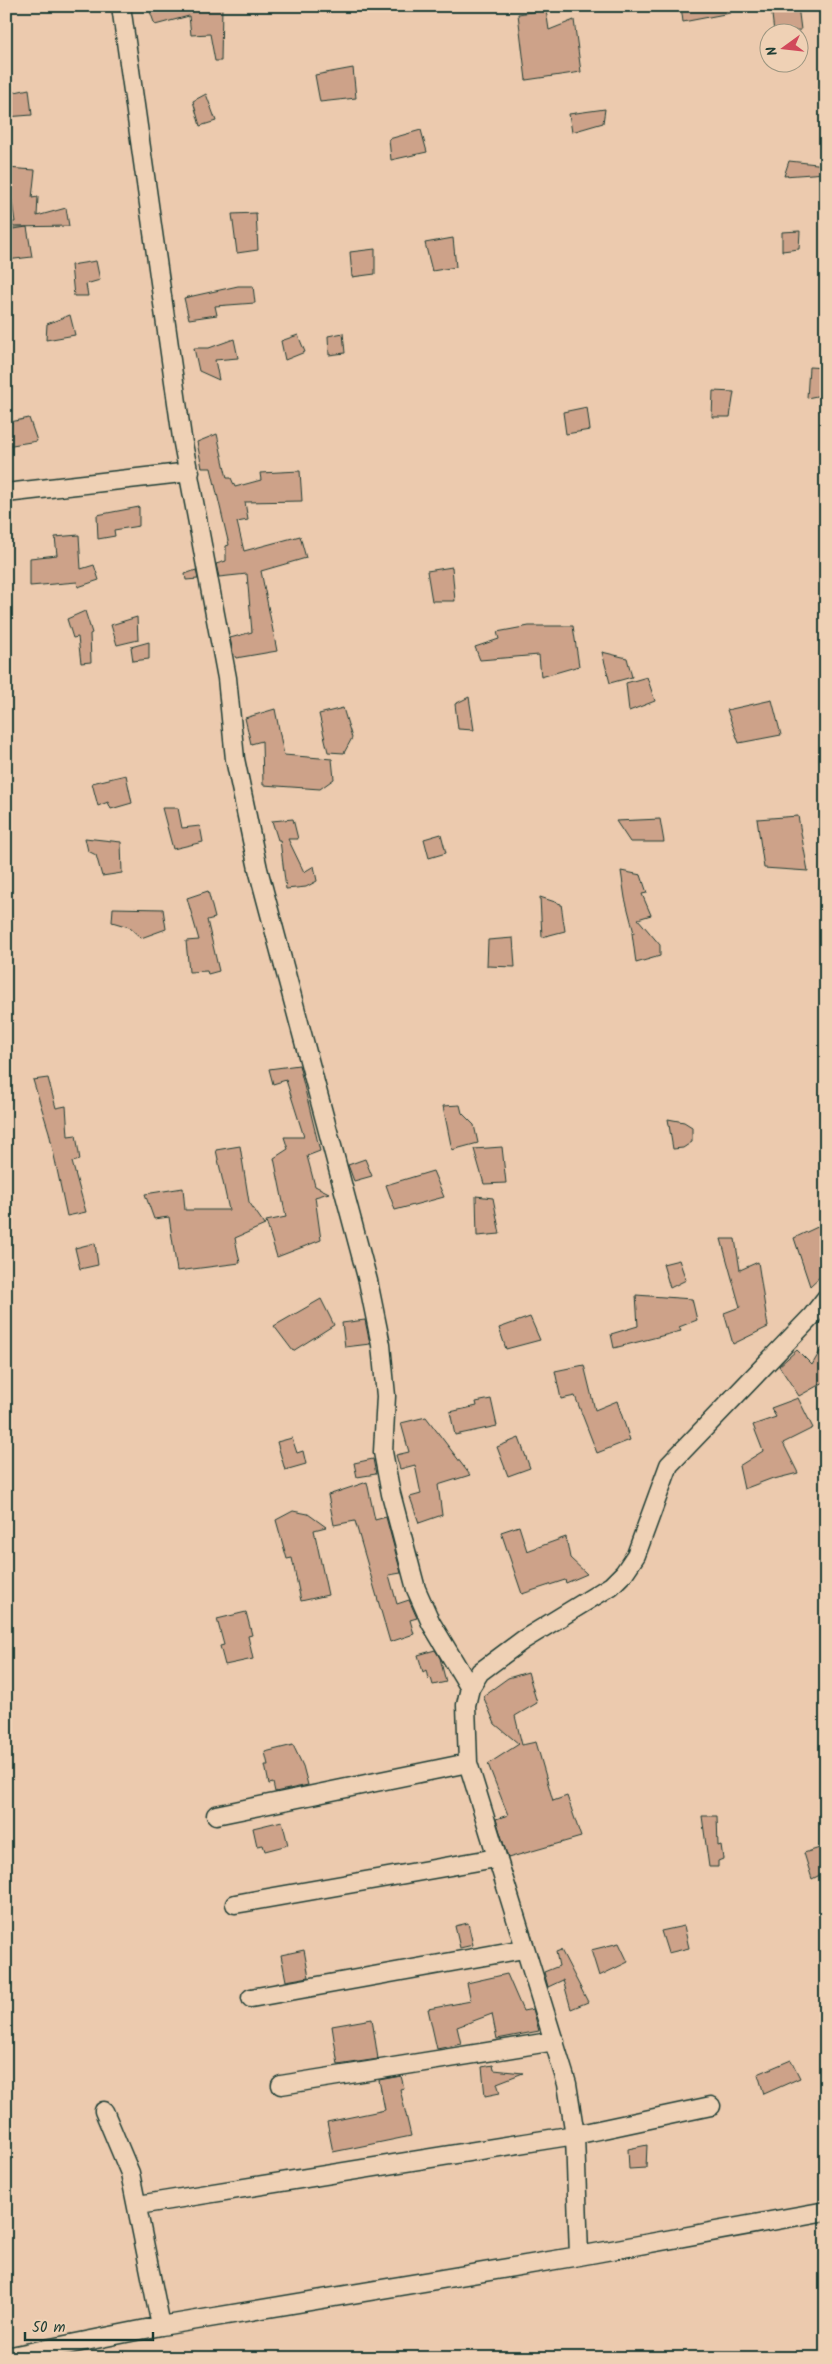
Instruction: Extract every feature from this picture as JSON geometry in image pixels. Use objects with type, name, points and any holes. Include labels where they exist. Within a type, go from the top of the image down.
[{"type":"street","points":[[121,6],[182,438],[190,472],[201,545],[227,678],[235,759],[258,869],[368,1281],[381,1346],[386,1396],[383,1452],[391,1494],[416,1589],[431,1623],[470,1688]]},
{"type":"street","points":[[6,493],[190,472]]},
{"type":"street","points":[[579,2256],[575,2135],[567,2084],[468,1763],[466,1705],[470,1688],[480,1672],[523,1640],[611,1586],[624,1573],[636,1555],[669,1465],[812,1316],[826,1298]]},
{"type":"street","points":[[216,1815],[468,1763]]},
{"type":"street","points":[[235,1904],[496,1858]]},
{"type":"street","points":[[251,1998],[524,1949]]},
{"type":"street","points":[[281,2084],[555,2041]]},
{"type":"street","points":[[138,2205],[575,2135],[711,2106]]},
{"type":"street","points":[[104,2111],[130,2173],[161,2326]]},
{"type":"street","points":[[6,2357],[161,2326],[579,2256],[826,2210]]},
{"type":"building","points":[[148,6],[222,6],[221,61],[215,61],[210,34],[191,35],[189,16],[155,25]]},
{"type":"building","points":[[681,6],[729,6],[730,13],[683,22]]},
{"type":"building","points":[[771,6],[798,6],[800,22],[773,22]]},
{"type":"building","points":[[546,10],[549,30],[574,20],[581,72],[526,80],[518,14]]},
{"type":"building","points":[[353,68],[356,98],[320,102],[315,75]]},
{"type":"building","points":[[29,89],[32,115],[6,117],[6,94]]},
{"type":"building","points":[[206,94],[216,121],[200,126],[193,101]]},
{"type":"building","points":[[605,109],[603,123],[572,132],[569,114]]},
{"type":"building","points":[[421,130],[427,152],[391,160],[389,139]]},
{"type":"building","points":[[789,161],[826,165],[826,173],[784,176]]},
{"type":"building","points":[[6,168],[35,170],[32,198],[38,197],[37,216],[66,208],[69,226],[13,227],[12,222],[15,222],[10,188],[6,188]]},
{"type":"building","points":[[256,213],[258,250],[237,253],[232,214]]},
{"type":"building","points":[[27,227],[32,257],[6,260],[6,230]]},
{"type":"building","points":[[800,231],[799,249],[782,251],[782,232]]},
{"type":"building","points":[[453,238],[456,267],[432,271],[425,243]]},
{"type":"building","points":[[375,249],[375,274],[352,277],[350,252]]},
{"type":"building","points":[[96,261],[100,280],[86,284],[88,296],[74,296],[71,265]]},
{"type":"building","points":[[238,286],[253,286],[255,303],[215,306],[217,315],[189,319],[184,298]]},
{"type":"building","points":[[70,315],[75,335],[46,340],[47,324]]},
{"type":"building","points":[[343,333],[345,353],[329,355],[328,336]]},
{"type":"building","points":[[298,335],[305,352],[285,360],[281,341]]},
{"type":"building","points":[[234,339],[238,358],[215,360],[219,380],[199,371],[194,348],[209,348]]},
{"type":"building","points":[[809,367],[826,368],[826,394],[807,398]]},
{"type":"building","points":[[713,391],[734,392],[730,417],[712,417]]},
{"type":"building","points":[[587,407],[590,430],[566,434],[563,412]]},
{"type":"building","points":[[29,418],[37,441],[6,446],[6,423]]},
{"type":"building","points":[[217,434],[227,478],[231,478],[235,487],[261,480],[260,473],[300,471],[302,501],[245,502],[248,520],[237,522],[244,551],[300,536],[306,558],[261,571],[277,651],[236,658],[233,653],[230,638],[252,632],[247,574],[219,577],[216,564],[226,561],[226,546],[229,545],[211,468],[202,468],[197,442]]},
{"type":"building","points":[[139,507],[139,526],[114,530],[115,536],[98,539],[97,515]]},
{"type":"building","points":[[79,535],[81,569],[94,565],[99,580],[78,587],[77,582],[30,586],[30,558],[57,555],[55,537]]},
{"type":"building","points":[[452,567],[455,601],[432,601],[427,571]]},
{"type":"building","points":[[196,570],[198,579],[186,580],[185,574]]},
{"type":"building","points":[[85,611],[92,633],[90,634],[91,662],[81,663],[78,637],[73,638],[67,619]]},
{"type":"building","points":[[137,617],[138,640],[117,645],[111,625]]},
{"type":"building","points":[[529,626],[573,626],[579,666],[541,677],[539,655],[480,660],[475,647],[499,639],[497,632]]},
{"type":"building","points":[[149,642],[149,659],[133,661],[131,647]]},
{"type":"building","points":[[602,652],[627,658],[632,677],[610,683]]},
{"type":"building","points":[[647,677],[655,701],[629,711],[626,683]]},
{"type":"building","points":[[469,697],[474,730],[458,729],[455,704]]},
{"type":"building","points":[[772,700],[781,735],[739,743],[727,710]]},
{"type":"building","points":[[343,708],[352,738],[344,753],[328,752],[319,714]]},
{"type":"building","points":[[275,709],[284,755],[332,759],[334,779],[320,789],[263,785],[262,741],[251,744],[245,718]]},
{"type":"building","points":[[126,775],[132,803],[111,809],[108,802],[98,806],[92,783]]},
{"type":"building","points":[[162,808],[178,808],[182,828],[200,826],[203,842],[173,849]]},
{"type":"building","points":[[798,816],[808,871],[764,868],[757,819]]},
{"type":"building","points":[[293,819],[298,839],[288,839],[304,872],[314,866],[317,881],[306,887],[286,889],[280,840],[278,840],[272,821]]},
{"type":"building","points":[[660,819],[664,842],[630,842],[616,821]]},
{"type":"building","points":[[441,834],[446,853],[429,858],[424,839]]},
{"type":"building","points":[[85,838],[121,842],[122,873],[102,876],[96,855],[88,851]]},
{"type":"building","points":[[621,871],[641,875],[647,893],[642,894],[651,915],[638,919],[660,945],[660,956],[636,963],[632,933],[634,933],[625,898]]},
{"type":"building","points":[[208,891],[215,918],[207,920],[219,971],[208,974],[207,971],[189,972],[186,941],[199,940],[187,898]]},
{"type":"building","points":[[540,897],[561,904],[565,931],[542,937]]},
{"type":"building","points":[[113,908],[163,909],[166,929],[141,938],[129,927],[112,922]]},
{"type":"building","points":[[513,938],[515,967],[487,966],[488,940]]},
{"type":"building","points":[[299,1065],[320,1151],[307,1156],[315,1186],[329,1193],[315,1197],[321,1240],[277,1257],[266,1221],[286,1217],[274,1158],[288,1149],[284,1137],[304,1137],[286,1080],[273,1084],[269,1069]]},
{"type":"building","points":[[48,1078],[56,1108],[66,1106],[68,1136],[76,1135],[80,1160],[72,1162],[86,1212],[67,1216],[49,1132],[33,1080]]},
{"type":"building","points":[[460,1105],[462,1113],[474,1125],[478,1143],[452,1150],[443,1106]]},
{"type":"building","points":[[668,1119],[684,1122],[692,1127],[692,1142],[683,1148],[673,1149]]},
{"type":"building","points":[[240,1146],[249,1202],[265,1225],[235,1238],[240,1263],[177,1271],[169,1217],[154,1219],[145,1194],[183,1188],[185,1210],[229,1210],[216,1150]]},
{"type":"building","points":[[502,1147],[506,1183],[484,1184],[474,1149]]},
{"type":"building","points":[[365,1159],[372,1176],[354,1181],[348,1165]]},
{"type":"building","points":[[433,1171],[444,1197],[395,1210],[386,1185]]},
{"type":"building","points":[[476,1196],[493,1198],[500,1234],[477,1236]]},
{"type":"building","points":[[826,1223],[826,1271],[810,1286],[794,1238]]},
{"type":"building","points":[[721,1239],[735,1239],[740,1270],[758,1262],[768,1327],[733,1344],[724,1313],[740,1307]]},
{"type":"building","points":[[95,1243],[98,1265],[80,1269],[75,1248]]},
{"type":"building","points":[[679,1260],[686,1280],[670,1288],[663,1264]]},
{"type":"building","points":[[636,1295],[692,1299],[697,1320],[679,1327],[681,1331],[614,1348],[611,1334],[638,1326]]},
{"type":"building","points":[[321,1299],[334,1325],[293,1351],[274,1326]]},
{"type":"building","points":[[530,1317],[540,1340],[506,1349],[499,1328]]},
{"type":"building","points":[[365,1320],[370,1344],[345,1347],[342,1323]]},
{"type":"building","points":[[826,1341],[826,1381],[799,1396],[779,1366],[797,1350],[812,1365]]},
{"type":"building","points":[[584,1365],[595,1410],[617,1401],[630,1440],[597,1453],[575,1396],[561,1399],[555,1371]]},
{"type":"building","points":[[798,1398],[813,1428],[783,1443],[798,1473],[773,1478],[744,1489],[739,1466],[763,1451],[753,1425],[776,1417],[771,1408]]},
{"type":"building","points":[[491,1399],[497,1426],[455,1435],[450,1412],[477,1406],[476,1402]]},
{"type":"building","points":[[426,1417],[470,1475],[438,1485],[442,1515],[419,1523],[410,1497],[421,1494],[415,1465],[400,1469],[396,1455],[409,1452],[401,1423]]},
{"type":"building","points":[[292,1438],[297,1453],[303,1451],[306,1464],[285,1470],[277,1442]]},
{"type":"building","points":[[519,1438],[530,1468],[508,1476],[497,1447]]},
{"type":"building","points":[[373,1459],[376,1474],[357,1477],[354,1463]]},
{"type":"building","points":[[367,1482],[375,1520],[386,1517],[401,1573],[389,1575],[397,1604],[409,1600],[417,1618],[410,1620],[414,1634],[390,1642],[355,1521],[334,1525],[328,1495]]},
{"type":"building","points":[[293,1511],[308,1514],[326,1527],[314,1530],[328,1595],[301,1601],[292,1558],[287,1559],[276,1520]]},
{"type":"building","points":[[519,1526],[527,1551],[566,1537],[570,1558],[587,1574],[566,1583],[565,1580],[522,1594],[501,1532]]},
{"type":"building","points":[[246,1612],[252,1635],[248,1636],[253,1659],[225,1665],[220,1646],[224,1645],[217,1619]]},
{"type":"building","points":[[435,1650],[440,1658],[446,1682],[433,1685],[431,1678],[428,1679],[426,1670],[423,1672],[418,1655]]},
{"type":"building","points":[[528,1672],[537,1703],[515,1716],[522,1745],[536,1742],[553,1801],[567,1796],[581,1837],[508,1858],[496,1819],[508,1815],[488,1764],[519,1744],[495,1724],[483,1696],[508,1678]]},
{"type":"building","points":[[293,1745],[303,1766],[308,1785],[275,1792],[273,1783],[269,1784],[265,1765],[268,1765],[265,1752]]},
{"type":"building","points":[[702,1816],[717,1816],[718,1846],[721,1845],[723,1859],[718,1861],[718,1867],[709,1867]]},
{"type":"building","points":[[282,1821],[288,1845],[265,1851],[263,1845],[257,1846],[253,1828]]},
{"type":"building","points":[[826,1846],[826,1872],[812,1879],[804,1853]]},
{"type":"building","points":[[468,1923],[473,1945],[460,1948],[455,1926]]},
{"type":"building","points":[[684,1926],[689,1948],[668,1953],[661,1931]]},
{"type":"building","points":[[619,1943],[628,1962],[599,1976],[591,1950]]},
{"type":"building","points":[[304,1950],[309,1977],[286,1981],[281,1955]]},
{"type":"building","points":[[561,1950],[588,2002],[571,2009],[563,1980],[548,1987],[544,1972],[559,1966],[556,1952]]},
{"type":"building","points":[[507,1974],[523,2011],[533,2009],[539,2031],[497,2039],[492,2014],[457,2027],[461,2044],[437,2049],[428,2009],[471,2001],[467,1983]]},
{"type":"building","points":[[372,2019],[378,2059],[338,2065],[332,2026]]},
{"type":"building","points":[[791,2060],[800,2078],[764,2094],[758,2074]]},
{"type":"building","points":[[493,2065],[494,2070],[523,2073],[497,2083],[500,2093],[485,2096],[482,2067]]},
{"type":"building","points":[[401,2076],[404,2088],[400,2089],[411,2136],[333,2152],[327,2122],[385,2110],[379,2080]]},
{"type":"building","points":[[647,2145],[646,2168],[629,2169],[628,2149]]}]
